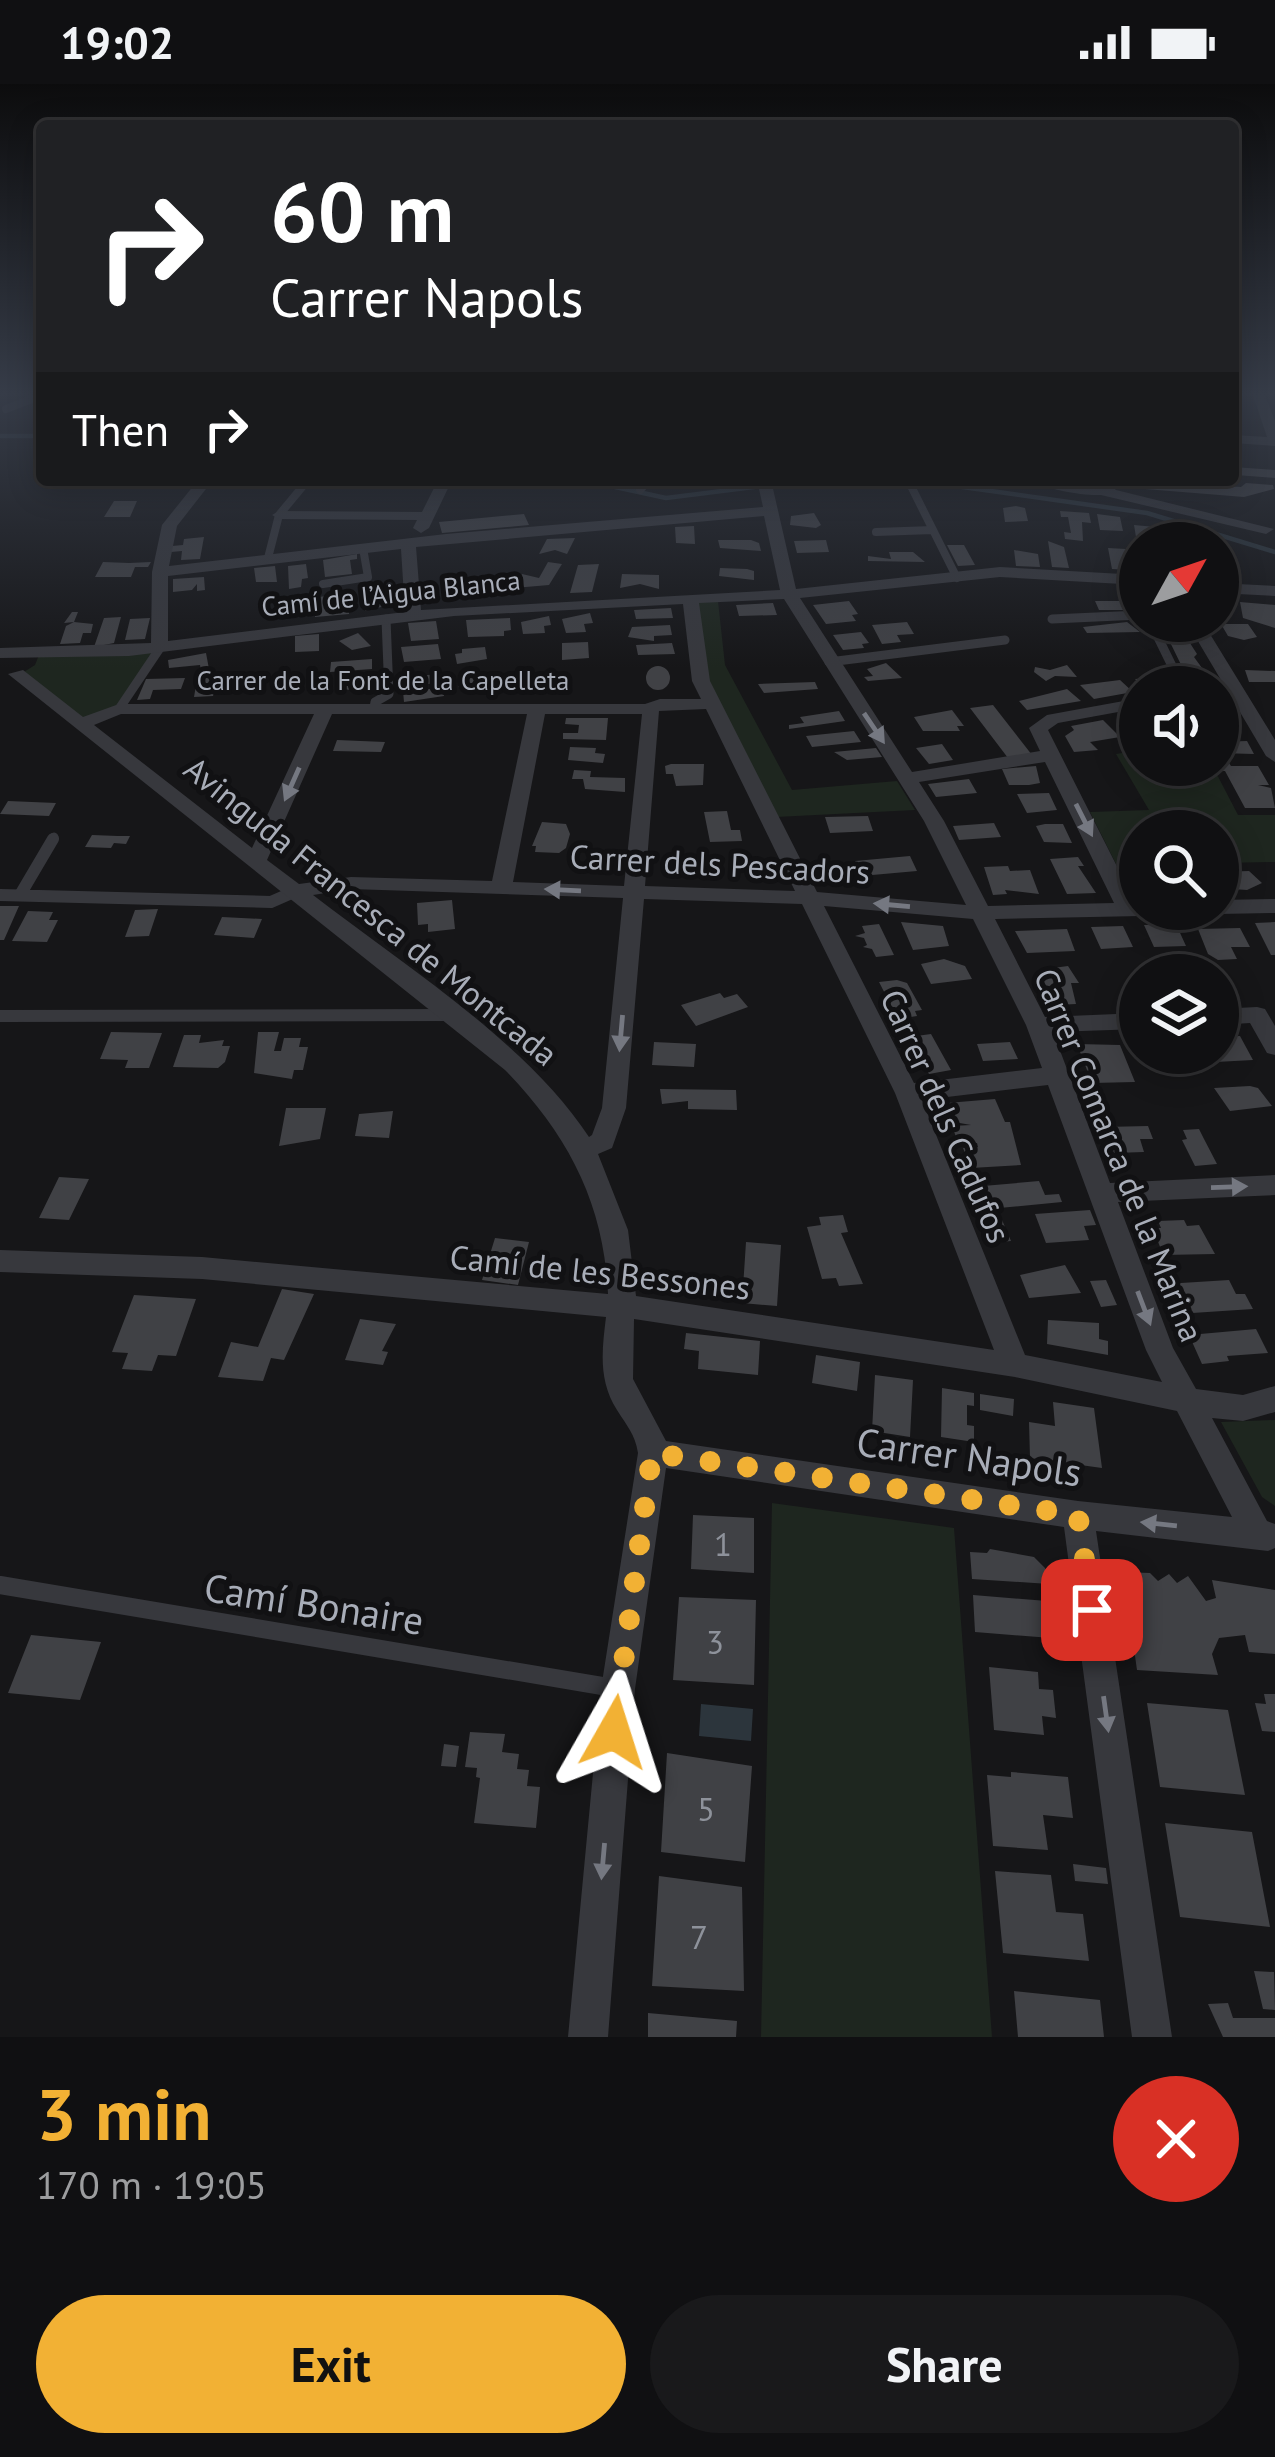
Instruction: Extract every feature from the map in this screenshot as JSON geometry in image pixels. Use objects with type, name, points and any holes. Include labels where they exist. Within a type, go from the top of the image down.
[{"type":"street","points":[[160,648],[160,572],[174,517],[201,486]]},
{"type":"street","points":[[413,615],[413,543],[441,486]]},
{"type":"street","name":"Carrer Comarca de la Marina","points":[[765,486],[789,594],[908,778],[1038,1025],[1160,1350],[1267,1536]]},
{"type":"street","points":[[1101,486],[1272,529]]},
{"type":"street","points":[[160,572],[768,507]]},
{"type":"street","points":[[279,515],[424,516]]},
{"type":"street","name":"Camí de l’Aigua Blanca","points":[[0,653],[160,648],[413,615],[888,588],[1017,571],[1119,578]]},
{"type":"street","points":[[1239,589],[1275,591]]},
{"type":"street","name":"Carrer dels Cadufos","points":[[690,598],[700,677],[907,1093],[1015,1365]]},
{"type":"street","points":[[8,676],[33,665],[37,654]]},
{"type":"street","name":"Avinguda Francesca de Montcada","points":[[8,676],[84,723],[454,1015],[546,1094],[601,1181],[616,1231],[621,1389],[651,1429],[652,1453]]},
{"type":"street","name":"Carrer de la Font de la Capelleta","points":[[84,723],[119,710],[647,710],[660,704],[712,704]]},
{"type":"street","points":[[1119,707],[1042,722],[1039,731],[1119,881]]},
{"type":"street","points":[[1239,707],[1275,756]]},
{"type":"street","points":[[257,860],[326,708]]},
{"type":"street","points":[[501,887],[537,708]]},
{"type":"street","points":[[585,1150],[603,1141],[614,1108],[651,713],[647,710]]},
{"type":"street","points":[[908,778],[1051,755]]},
{"type":"street","name":"Carrer dels Pescadors","points":[[296,890],[351,883],[806,898],[979,913],[1119,909]]},
{"type":"street","points":[[1239,907],[1275,906]]},
{"type":"street","points":[[1239,1016],[1257,1015],[1275,1048]]},
{"type":"street","points":[[1038,1025],[1119,1022]]},
{"type":"street","points":[[907,1093],[1058,1075]]},
{"type":"street","points":[[1100,1192],[1275,1185]]},
{"type":"street","name":"Camí de les Bessones","points":[[0,1261],[202,1268],[622,1307],[1015,1365],[1187,1401],[1243,1408],[1275,1399]]},
{"type":"street","points":[[588,2037],[618,1688],[652,1453]]},
{"type":"street","name":"Carrer Napols","points":[[652,1453],[1078,1515],[1267,1536]]},
{"type":"street","points":[[1078,1515],[1152,2037]]},
{"type":"lane","points":[[268,558],[279,515],[303,486]]},
{"type":"lane","points":[[640,490],[643,486]]},
{"type":"lane","points":[[911,486],[957,578]]},
{"type":"lane","points":[[876,532],[933,530]]},
{"type":"lane","points":[[322,584],[366,579],[362,548]]},
{"type":"lane","points":[[1052,620],[1119,616]]},
{"type":"lane","points":[[374,708],[374,702],[389,694],[386,619]]},
{"type":"lane","points":[[829,662],[1005,640]]},
{"type":"lane","points":[[119,710],[160,648]]},
{"type":"lane","points":[[20,896],[54,837]]},
{"type":"lane","points":[[0,895],[271,902],[296,890]]},
{"type":"lane","points":[[0,1016],[454,1015]]},
{"type":"lane","name":"Camí Bonaire","points":[[0,1585],[618,1688]]},
{"type":"shaded area","points":[[718,601],[725,665],[792,790],[897,781],[915,810],[776,817],[705,676],[695,602]]},
{"type":"shaded area","points":[[157,650],[118,708],[85,722],[19,675],[35,665],[39,655]]},
{"type":"shaded area","points":[[1135,786],[1223,786],[1235,810],[1149,810]]},
{"type":"shaded area","points":[[1119,811],[1119,866],[1117,866],[1090,812]]},
{"type":"shaded area","points":[[1239,815],[1275,815],[1275,862],[1239,863]]},
{"type":"shaded area","points":[[1275,1420],[1275,1506],[1262,1497],[1221,1422]]},
{"type":"shaded area","points":[[772,1503],[954,1528],[992,2037],[761,2037]]},
{"type":"shaded area","points":[[701,1704],[753,1709],[751,1741],[699,1736]]},
{"type":"building","points":[[1140,486],[1274,489],[1244,497]]},
{"type":"building","points":[[114,501],[137,501],[130,517],[104,517]]},
{"type":"building","points":[[1003,508],[1025,508],[1028,521],[1005,522]]},
{"type":"building","points":[[1060,511],[1089,513],[1091,523],[1082,522],[1083,541],[1065,539],[1064,532],[1071,533],[1068,517],[1061,517]]},
{"type":"building","points":[[814,513],[821,525],[816,528],[790,525],[791,516]]},
{"type":"building","points":[[524,514],[529,525],[442,533],[439,522]]},
{"type":"building","points":[[1097,514],[1120,517],[1119,531],[1100,530]]},
{"type":"building","points":[[694,526],[695,544],[676,543],[675,527]]},
{"type":"building","points":[[204,537],[200,559],[181,560],[182,551],[171,552],[184,539]]},
{"type":"building","points":[[575,538],[567,554],[555,550],[539,554],[547,539]]},
{"type":"building","points":[[718,540],[751,540],[759,543],[761,551],[720,548]]},
{"type":"building","points":[[826,540],[829,552],[797,553],[794,541]]},
{"type":"building","points":[[1048,541],[1064,547],[1069,568],[1052,567]]},
{"type":"building","points":[[947,545],[964,545],[975,565],[958,566]]},
{"type":"building","points":[[1108,548],[1119,549],[1119,569],[1112,569]]},
{"type":"building","points":[[1014,550],[1038,554],[1040,567],[1016,566]]},
{"type":"building","points":[[889,552],[913,552],[925,562],[868,561],[868,556],[891,559]]},
{"type":"building","points":[[357,554],[357,559],[350,560],[352,574],[325,577],[323,560]]},
{"type":"building","points":[[103,562],[151,562],[148,567],[135,567],[131,577],[95,577]]},
{"type":"building","points":[[548,562],[562,564],[549,585],[514,588],[522,574],[539,578]]},
{"type":"building","points":[[306,564],[308,578],[302,579],[301,587],[289,589],[288,566]]},
{"type":"building","points":[[599,564],[592,592],[570,593],[578,565]]},
{"type":"building","points":[[275,566],[277,582],[256,582],[254,568]]},
{"type":"building","points":[[720,568],[754,571],[754,580],[719,576]]},
{"type":"building","points":[[622,574],[659,575],[659,589],[640,584],[620,588]]},
{"type":"building","points":[[204,577],[205,590],[197,591],[197,584],[192,590],[173,592],[173,579]]},
{"type":"building","points":[[349,591],[349,614],[315,617],[315,598]]},
{"type":"building","points":[[365,592],[392,593],[393,604],[365,611]]},
{"type":"building","points":[[849,601],[858,614],[852,615],[856,621],[826,624],[813,605]]},
{"type":"building","points":[[1095,601],[1119,601],[1119,610],[1099,610]]},
{"type":"building","points":[[1240,602],[1275,605],[1275,628],[1243,618]]},
{"type":"building","points":[[773,603],[777,615],[739,616],[736,605]]},
{"type":"building","points":[[671,608],[673,618],[636,619],[634,610]]},
{"type":"building","points":[[590,613],[593,623],[584,624],[586,632],[566,633],[562,619]]},
{"type":"building","points":[[549,616],[551,625],[544,626],[545,633],[523,634],[521,622]]},
{"type":"building","points":[[121,617],[114,643],[94,647],[104,618]]},
{"type":"building","points":[[150,618],[145,639],[125,640],[130,619]]},
{"type":"building","points":[[510,618],[511,630],[504,631],[504,636],[468,637],[466,620]]},
{"type":"building","points":[[436,621],[439,639],[411,641],[408,623]]},
{"type":"building","points":[[907,622],[914,634],[897,635],[901,642],[882,644],[872,625]]},
{"type":"building","points":[[1119,623],[1119,632],[1087,633],[1083,627]]},
{"type":"building","points":[[93,624],[91,633],[83,633],[80,643],[60,644],[66,626]]},
{"type":"building","points":[[1239,624],[1248,624],[1257,637],[1239,639]]},
{"type":"building","points":[[670,625],[672,635],[654,636],[654,641],[628,637],[632,627]]},
{"type":"building","points":[[861,632],[869,643],[862,644],[864,648],[843,650],[833,635]]},
{"type":"building","points":[[358,633],[371,646],[352,650],[339,641]]},
{"type":"building","points":[[319,634],[319,651],[295,652],[295,636]]},
{"type":"building","points":[[588,642],[589,658],[562,660],[562,643]]},
{"type":"building","points":[[1170,642],[1189,642],[1197,654],[1194,657],[1201,666],[1182,666]]},
{"type":"building","points":[[672,643],[675,654],[638,655],[636,645]]},
{"type":"building","points":[[438,644],[441,659],[404,662],[401,647]]},
{"type":"building","points":[[485,647],[487,659],[457,664],[455,654],[462,649]]},
{"type":"building","points":[[206,653],[209,669],[201,670],[200,665],[169,668],[168,660]]},
{"type":"building","points":[[372,659],[372,669],[330,672],[331,662]]},
{"type":"building","points":[[886,663],[902,678],[868,681],[864,677],[873,676],[867,669]]},
{"type":"building","points":[[1067,665],[1077,677],[1055,676],[1046,681],[1034,672],[1035,667],[1050,670]]},
{"type":"building","points":[[658,666],[667,669],[667,687],[658,690],[649,687],[646,678],[649,669]]},
{"type":"building","points":[[1245,670],[1275,671],[1275,682],[1249,682]]},
{"type":"building","points":[[220,673],[213,696],[194,697],[198,674]]},
{"type":"building","points":[[440,674],[441,683],[403,686],[403,677]]},
{"type":"building","points":[[373,676],[374,691],[336,689],[336,679]]},
{"type":"building","points":[[493,676],[492,695],[458,687],[459,679]]},
{"type":"building","points":[[185,678],[181,689],[153,690],[150,699],[137,700],[146,679]]},
{"type":"building","points":[[1119,680],[1119,695],[1094,699],[1080,685]]},
{"type":"building","points":[[815,682],[818,689],[764,693],[758,684]]},
{"type":"building","points":[[443,688],[444,696],[404,702],[403,691]]},
{"type":"building","points":[[1067,689],[1081,701],[1027,710],[1019,701]]},
{"type":"building","points":[[993,705],[1032,755],[1008,758],[970,708]]},
{"type":"building","points":[[952,710],[964,726],[957,726],[960,731],[923,731],[914,717]]},
{"type":"building","points":[[839,711],[845,721],[789,729],[789,725],[804,723],[800,717]]},
{"type":"building","points":[[566,718],[608,718],[606,740],[563,739],[563,733],[578,733],[579,725],[565,724]]},
{"type":"building","points":[[1103,720],[1119,737],[1090,742],[1098,750],[1074,752],[1065,736],[1074,730],[1071,726]]},
{"type":"building","points":[[854,731],[861,742],[812,747],[806,736]]},
{"type":"building","points":[[337,740],[385,742],[381,752],[333,751]]},
{"type":"building","points":[[1239,741],[1247,741],[1254,754],[1239,754]]},
{"type":"building","points":[[942,744],[953,760],[929,764],[916,748]]},
{"type":"building","points":[[570,747],[596,748],[595,753],[605,754],[603,763],[568,760]]},
{"type":"building","points":[[876,748],[882,757],[847,760],[834,752]]},
{"type":"building","points":[[704,764],[703,785],[676,786],[673,774],[666,774],[665,766]]},
{"type":"building","points":[[1036,766],[1040,783],[1029,785],[1009,785],[1002,769]]},
{"type":"building","points":[[1239,766],[1258,766],[1269,785],[1258,785],[1271,788],[1275,808],[1245,808],[1233,786],[1239,786]]},
{"type":"building","points":[[574,770],[591,771],[590,777],[625,778],[625,792],[585,789],[583,779],[572,779]]},
{"type":"building","points":[[969,779],[977,793],[936,797],[928,784]]},
{"type":"building","points":[[1049,793],[1057,810],[1027,813],[1017,794]]},
{"type":"building","points":[[8,801],[56,803],[49,816],[0,814]]},
{"type":"building","points":[[727,811],[731,830],[740,830],[742,841],[710,842],[704,812]]},
{"type":"building","points":[[868,816],[873,831],[830,833],[825,817]]},
{"type":"building","points":[[542,822],[566,824],[570,834],[566,848],[559,853],[535,852],[532,846]]},
{"type":"building","points":[[994,823],[1001,837],[959,840],[953,826]]},
{"type":"building","points":[[1063,824],[1072,843],[1044,842],[1036,826]]},
{"type":"building","points":[[92,835],[130,836],[126,844],[114,843],[111,848],[85,847]]},
{"type":"building","points":[[910,856],[917,871],[861,876],[855,861]]},
{"type":"building","points":[[1078,857],[1084,866],[1078,866],[1096,893],[1067,894],[1050,859]]},
{"type":"building","points":[[1008,866],[1010,871],[1030,870],[1039,894],[1005,890],[1007,894],[993,895],[984,867]]},
{"type":"building","points":[[1239,871],[1249,871],[1262,883],[1239,889]]},
{"type":"building","points":[[452,900],[455,929],[428,932],[428,924],[418,925],[417,903]]},
{"type":"building","points":[[0,906],[19,906],[4,940],[0,940]]},
{"type":"building","points":[[158,909],[149,936],[125,937],[135,910]]},
{"type":"building","points":[[28,911],[53,912],[49,920],[58,920],[47,942],[12,941]]},
{"type":"building","points":[[222,917],[262,919],[254,938],[214,935]]},
{"type":"building","points":[[901,922],[943,926],[949,946],[913,950]]},
{"type":"building","points":[[1275,922],[1275,955],[1271,955],[1255,923]]},
{"type":"building","points":[[879,924],[894,955],[876,957],[872,949],[863,947],[867,945],[864,938],[855,936],[865,933],[862,926]]},
{"type":"building","points":[[1119,926],[1133,947],[1101,949],[1091,927]]},
{"type":"building","points":[[1067,929],[1075,951],[1027,953],[1015,931]]},
{"type":"building","points":[[1146,930],[1179,930],[1186,946],[1154,947]]},
{"type":"building","points":[[1198,930],[1239,930],[1250,947],[1231,947],[1234,954],[1208,954]]},
{"type":"building","points":[[944,959],[965,966],[972,979],[931,984],[921,964]]},
{"type":"building","points":[[1068,966],[1079,983],[1071,983],[1076,1004],[1056,1005],[1038,970]]},
{"type":"building","points":[[879,982],[907,983],[922,1010],[915,1011],[917,1016],[898,1019]]},
{"type":"building","points":[[720,993],[724,998],[737,994],[748,1007],[696,1026],[681,1005]]},
{"type":"building","points":[[111,1032],[162,1033],[149,1068],[125,1068],[128,1060],[100,1059]]},
{"type":"building","points":[[258,1032],[279,1032],[274,1051],[281,1051],[284,1038],[301,1038],[299,1047],[308,1047],[303,1070],[294,1070],[292,1079],[254,1073]]},
{"type":"building","points":[[931,1034],[951,1070],[929,1074],[909,1037]]},
{"type":"building","points":[[184,1035],[201,1035],[199,1043],[224,1040],[222,1046],[230,1046],[225,1062],[218,1068],[173,1067]]},
{"type":"building","points":[[1240,1036],[1253,1060],[1239,1061]]},
{"type":"building","points":[[654,1042],[696,1044],[694,1067],[652,1065]]},
{"type":"building","points":[[1010,1042],[1018,1059],[983,1061],[977,1044]]},
{"type":"building","points":[[1077,1044],[1119,1045],[1119,1074],[1132,1074],[1135,1082],[1092,1083]]},
{"type":"building","points":[[1214,1088],[1258,1088],[1272,1106],[1230,1111]]},
{"type":"building","points":[[660,1089],[736,1090],[737,1110],[688,1109],[688,1101],[662,1104]]},
{"type":"building","points":[[995,1099],[1005,1122],[1010,1122],[1021,1165],[971,1168],[963,1148],[978,1147],[977,1143],[959,1145],[952,1126],[971,1125],[954,1122],[947,1103]]},
{"type":"building","points":[[286,1108],[326,1108],[320,1139],[279,1146]]},
{"type":"building","points":[[393,1111],[389,1138],[355,1136],[359,1114]]},
{"type":"building","points":[[1148,1126],[1153,1139],[1140,1139],[1144,1152],[1114,1153],[1105,1127]]},
{"type":"building","points":[[1199,1129],[1217,1164],[1195,1166],[1182,1140],[1187,1139],[1183,1130]]},
{"type":"building","points":[[59,1177],[89,1179],[69,1220],[39,1218]]},
{"type":"building","points":[[1039,1181],[1045,1195],[1059,1194],[1062,1202],[999,1208],[983,1186]]},
{"type":"building","points":[[1090,1210],[1096,1225],[1084,1226],[1089,1240],[1046,1243],[1035,1214]]},
{"type":"building","points":[[843,1215],[848,1232],[841,1233],[863,1284],[839,1286],[836,1278],[822,1279],[807,1227],[821,1225],[819,1217]]},
{"type":"building","points":[[1002,1220],[1011,1241],[991,1243],[982,1222]]},
{"type":"building","points":[[1184,1220],[1187,1226],[1199,1225],[1215,1254],[1163,1255],[1153,1228],[1161,1228],[1158,1221]]},
{"type":"building","points":[[495,1238],[529,1242],[518,1285],[482,1280]]},
{"type":"building","points":[[746,1242],[781,1245],[777,1306],[742,1303]]},
{"type":"building","points":[[1065,1265],[1081,1293],[1029,1298],[1020,1275]]},
{"type":"building","points":[[1106,1280],[1117,1305],[1101,1307],[1090,1281]]},
{"type":"building","points":[[1229,1280],[1253,1309],[1177,1314],[1165,1284]]},
{"type":"building","points":[[282,1289],[314,1294],[284,1360],[271,1358],[263,1381],[218,1377],[231,1342],[258,1347]]},
{"type":"building","points":[[134,1295],[196,1299],[176,1356],[158,1355],[152,1371],[122,1369],[128,1353],[112,1352]]},
{"type":"building","points":[[360,1319],[396,1324],[382,1351],[388,1352],[383,1365],[345,1360]]},
{"type":"building","points":[[1048,1320],[1099,1323],[1099,1339],[1108,1341],[1108,1355],[1047,1344]]},
{"type":"building","points":[[1256,1329],[1268,1353],[1227,1356],[1229,1361],[1202,1364],[1189,1335]]},
{"type":"building","points":[[686,1333],[760,1341],[758,1375],[698,1369],[699,1351],[684,1349]]},
{"type":"building","points":[[816,1355],[860,1362],[857,1391],[812,1383]]},
{"type":"building","points":[[875,1375],[913,1380],[910,1437],[872,1431]]},
{"type":"building","points":[[942,1388],[974,1393],[974,1406],[967,1405],[967,1425],[974,1426],[974,1442],[941,1437]]},
{"type":"building","points":[[980,1394],[1014,1399],[1013,1416],[980,1410]]},
{"type":"building","points":[[1053,1402],[1094,1408],[1102,1468],[1030,1458],[1029,1422],[1055,1426]]},
{"type":"building","points":[[693,1515],[754,1518],[754,1573],[691,1569]]},
{"type":"building","points":[[990,1549],[1034,1557],[1045,1568],[1049,1584],[972,1579],[970,1552]]},
{"type":"building","points":[[1123,1572],[1150,1573],[1158,1581],[1169,1574],[1177,1583],[1188,1576],[1206,1601],[1216,1598],[1212,1580],[1275,1590],[1275,1654],[1249,1652],[1245,1635],[1219,1638],[1212,1654],[1218,1675],[1137,1670]]},
{"type":"building","points":[[973,1595],[1047,1601],[1051,1638],[975,1632]]},
{"type":"building","points":[[679,1597],[756,1600],[754,1685],[673,1680]]},
{"type":"building","points":[[31,1635],[101,1642],[80,1700],[8,1693]]},
{"type":"building","points":[[989,1667],[1038,1672],[1039,1689],[1053,1690],[1056,1718],[1042,1716],[1044,1735],[994,1730]]},
{"type":"building","points":[[1264,1694],[1275,1694],[1275,1732],[1262,1731],[1255,1703],[1266,1704]]},
{"type":"building","points":[[1147,1703],[1228,1710],[1245,1795],[1160,1787]]},
{"type":"building","points":[[470,1732],[505,1734],[502,1752],[519,1754],[517,1769],[529,1770],[527,1786],[540,1787],[536,1828],[474,1823],[480,1778],[477,1768],[465,1767]]},
{"type":"building","points":[[444,1744],[459,1746],[456,1767],[441,1766]]},
{"type":"building","points":[[667,1753],[752,1766],[745,1862],[661,1852]]},
{"type":"building","points":[[1011,1772],[1068,1777],[1073,1818],[1043,1815],[1048,1850],[993,1846],[987,1775],[1011,1777]]},
{"type":"building","points":[[1165,1823],[1252,1832],[1270,1927],[1180,1917]]},
{"type":"building","points":[[1073,1864],[1106,1868],[1108,1884],[1075,1881]]},
{"type":"building","points":[[995,1871],[1051,1875],[1056,1912],[1083,1914],[1089,1961],[1003,1953]]},
{"type":"building","points":[[659,1876],[742,1887],[744,1991],[652,1986]]},
{"type":"building","points":[[1254,1971],[1274,1972],[1275,2010],[1263,2009]]},
{"type":"building","points":[[1014,1991],[1100,2000],[1104,2037],[1018,2037]]},
{"type":"building","points":[[1228,2003],[1233,2018],[1275,2018],[1275,2037],[1223,2037],[1208,2004]]},
{"type":"building","points":[[648,2013],[737,2021],[736,2037],[648,2037]]},
{"type":"waterway","points":[[611,486],[666,498],[762,486]]},
{"type":"waterway","points":[[956,486],[1147,513],[1275,552]]},
{"type":"route","points":[[614,1732],[652,1453],[1078,1515],[1092,1610]]}]
